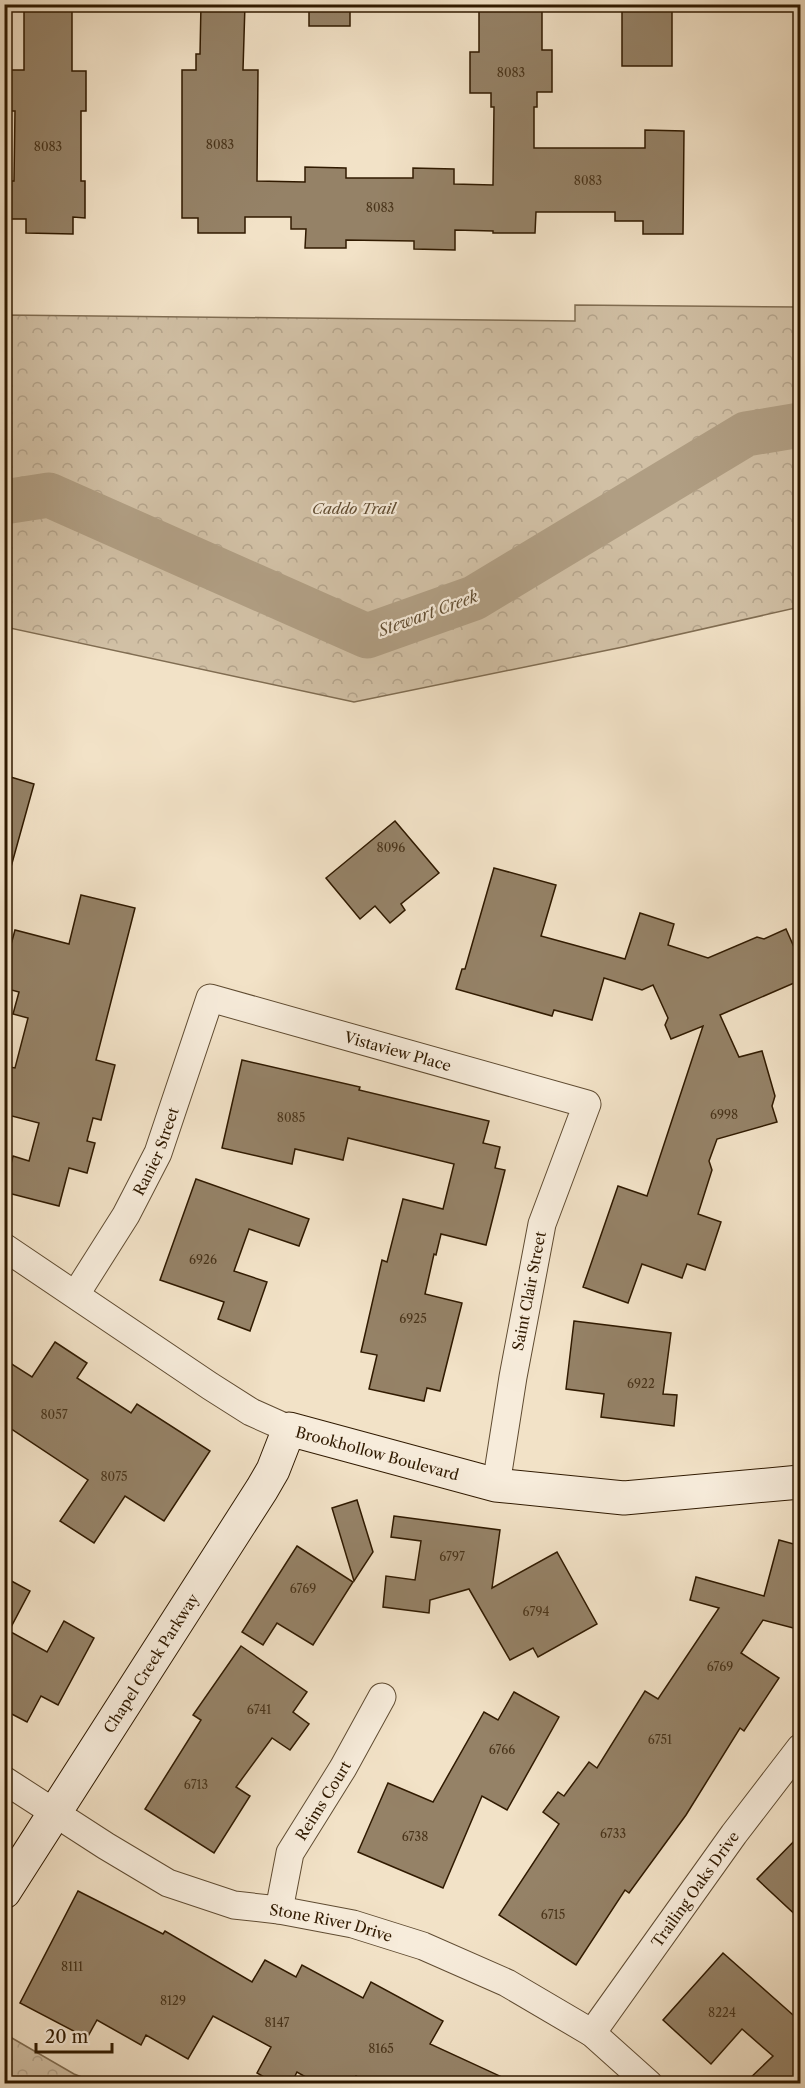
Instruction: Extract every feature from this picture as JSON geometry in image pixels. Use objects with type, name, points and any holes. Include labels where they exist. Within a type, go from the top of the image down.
[{"type":"street","name":"Vistaview Place","points":[[210,998],[587,1104]]},
{"type":"street","name":"Ranier Street","points":[[76,1294],[126,1215],[158,1153],[210,998]]},
{"type":"street","name":"Saint Clair Street","points":[[496,1485],[513,1377],[542,1224],[587,1104]]},
{"type":"street","name":"Brookhollow Boulevard","points":[[4,1247],[210,1386],[251,1412],[289,1429],[496,1485],[624,1498],[801,1482]]},
{"type":"street","name":"Chapel Creek Parkway","points":[[4,1892],[57,1813],[262,1490],[273,1470],[289,1429]]},
{"type":"street","name":"Reims Court","points":[[279,1910],[290,1853],[343,1768],[382,1697]]},
{"type":"street","name":"Trailing Oaks Drive","points":[[592,2033],[734,1834],[801,1749]]},
{"type":"street","name":"Stone River Drive","points":[[4,1780],[168,1883],[234,1905],[279,1910],[353,1924],[423,1946],[507,1983],[592,2033],[649,2084]]},
{"type":"green space","name":"Caddo Trail","points":[[575,305],[800,307],[800,607],[623,647],[354,702],[5,627],[5,315],[575,321]]},
{"type":"green space","points":[[5,2034],[74,2074],[97,2083],[5,2083]]},
{"type":"building","points":[[24,4],[72,4],[72,71],[86,71],[86,111],[81,111],[81,181],[85,181],[85,218],[73,217],[73,234],[26,233],[26,219],[10,219],[10,181],[14,181],[15,111],[10,111],[10,70],[24,70]]},
{"type":"building","points":[[201,4],[245,4],[243,70],[258,70],[257,181],[305,182],[305,167],[346,168],[346,178],[413,178],[413,168],[454,169],[454,184],[493,185],[494,107],[491,107],[491,93],[470,93],[470,52],[479,52],[479,4],[542,4],[542,50],[552,50],[552,92],[537,92],[537,107],[534,107],[534,148],[645,148],[645,130],[684,131],[683,234],[643,234],[643,221],[615,221],[615,212],[536,212],[535,233],[455,230],[455,250],[414,249],[414,241],[346,240],[346,248],[305,248],[306,229],[291,229],[291,217],[245,217],[245,233],[198,233],[198,218],[182,218],[182,70],[196,70],[196,54],[200,54]]},
{"type":"building","points":[[309,4],[350,4],[350,26],[309,26]]},
{"type":"building","points":[[622,4],[672,4],[672,66],[622,66]]},
{"type":"building","points":[[4,775],[34,784],[11,867],[4,866]]},
{"type":"building","points":[[395,821],[439,873],[401,904],[405,910],[390,923],[375,906],[360,919],[326,878]]},
{"type":"building","points":[[494,868],[556,885],[541,936],[625,959],[640,913],[674,924],[668,945],[708,958],[757,937],[764,939],[786,929],[801,963],[801,980],[720,1015],[739,1057],[762,1051],[775,1096],[772,1106],[777,1122],[717,1139],[709,1161],[712,1170],[698,1214],[721,1222],[705,1270],[687,1264],[682,1278],[642,1264],[628,1303],[583,1287],[618,1186],[647,1196],[703,1026],[671,1039],[665,1025],[668,1018],[653,985],[642,990],[604,978],[592,1020],[554,1010],[552,1016],[456,989],[462,969],[465,969]]},
{"type":"building","points":[[81,895],[135,908],[96,1060],[115,1065],[101,1120],[93,1118],[87,1141],[95,1143],[87,1173],[69,1168],[59,1206],[4,1192],[13,1156],[29,1161],[39,1123],[4,1114],[4,1066],[15,1068],[28,1018],[13,1014],[19,992],[4,988],[4,970],[15,930],[69,944]]},
{"type":"building","points":[[242,1060],[360,1087],[359,1090],[489,1121],[483,1143],[500,1147],[495,1168],[505,1170],[486,1245],[441,1234],[425,1294],[462,1303],[440,1391],[427,1388],[424,1401],[369,1389],[377,1355],[361,1352],[382,1260],[387,1262],[403,1199],[443,1209],[454,1164],[348,1138],[343,1160],[295,1149],[292,1164],[222,1148]]},
{"type":"building","points":[[196,1179],[309,1219],[299,1246],[249,1229],[234,1271],[267,1282],[250,1331],[218,1319],[224,1302],[160,1280]]},
{"type":"building","points":[[574,1321],[671,1333],[663,1394],[677,1395],[674,1426],[601,1417],[604,1394],[566,1389]]},
{"type":"building","points":[[55,1342],[87,1363],[77,1378],[131,1413],[137,1404],[210,1451],[164,1521],[125,1496],[94,1543],[60,1521],[88,1480],[4,1424],[4,1359],[32,1377]]},
{"type":"building","points":[[357,1500],[373,1552],[354,1581],[332,1508]]},
{"type":"building","points":[[394,1516],[500,1530],[492,1588],[557,1552],[597,1624],[538,1657],[533,1648],[510,1660],[469,1589],[430,1600],[429,1613],[383,1607],[386,1576],[415,1580],[421,1541],[391,1537]]},
{"type":"building","points":[[779,1540],[801,1546],[801,1630],[763,1620],[741,1653],[779,1678],[744,1731],[740,1728],[686,1815],[629,1893],[625,1890],[576,1965],[499,1915],[559,1824],[543,1812],[558,1792],[564,1796],[589,1762],[597,1768],[645,1691],[658,1699],[719,1608],[690,1600],[696,1577],[764,1596]]},
{"type":"building","points":[[297,1546],[353,1582],[313,1645],[277,1623],[263,1645],[242,1632]]},
{"type":"building","points":[[4,1577],[30,1591],[9,1631],[47,1652],[64,1621],[94,1638],[58,1705],[41,1696],[27,1722],[4,1710]]},
{"type":"building","points":[[241,1646],[307,1692],[293,1712],[309,1724],[290,1750],[272,1738],[236,1787],[250,1796],[214,1853],[145,1809],[201,1720],[193,1715]]},
{"type":"building","points":[[514,1692],[559,1717],[507,1810],[482,1796],[443,1888],[358,1852],[388,1783],[433,1802],[484,1712],[498,1720]]},
{"type":"building","points":[[801,1834],[801,1920],[757,1879]]},
{"type":"building","points":[[78,1891],[163,1934],[165,1931],[252,1982],[265,1960],[296,1977],[302,1965],[363,1998],[371,1982],[443,2021],[430,2044],[517,2084],[370,2084],[356,2076],[352,2084],[318,2084],[297,2072],[291,2084],[276,2084],[257,2073],[271,2047],[213,2016],[188,2059],[146,2035],[141,2045],[97,2020],[87,2038],[20,2003]]},
{"type":"building","points":[[723,1953],[801,2022],[801,2084],[744,2084],[773,2056],[742,2029],[711,2064],[663,2020]]},
{"type":"waterway","name":"Stewart Creek","points":[[4,502],[49,495],[367,636],[474,598],[746,434],[800,425]]}]
